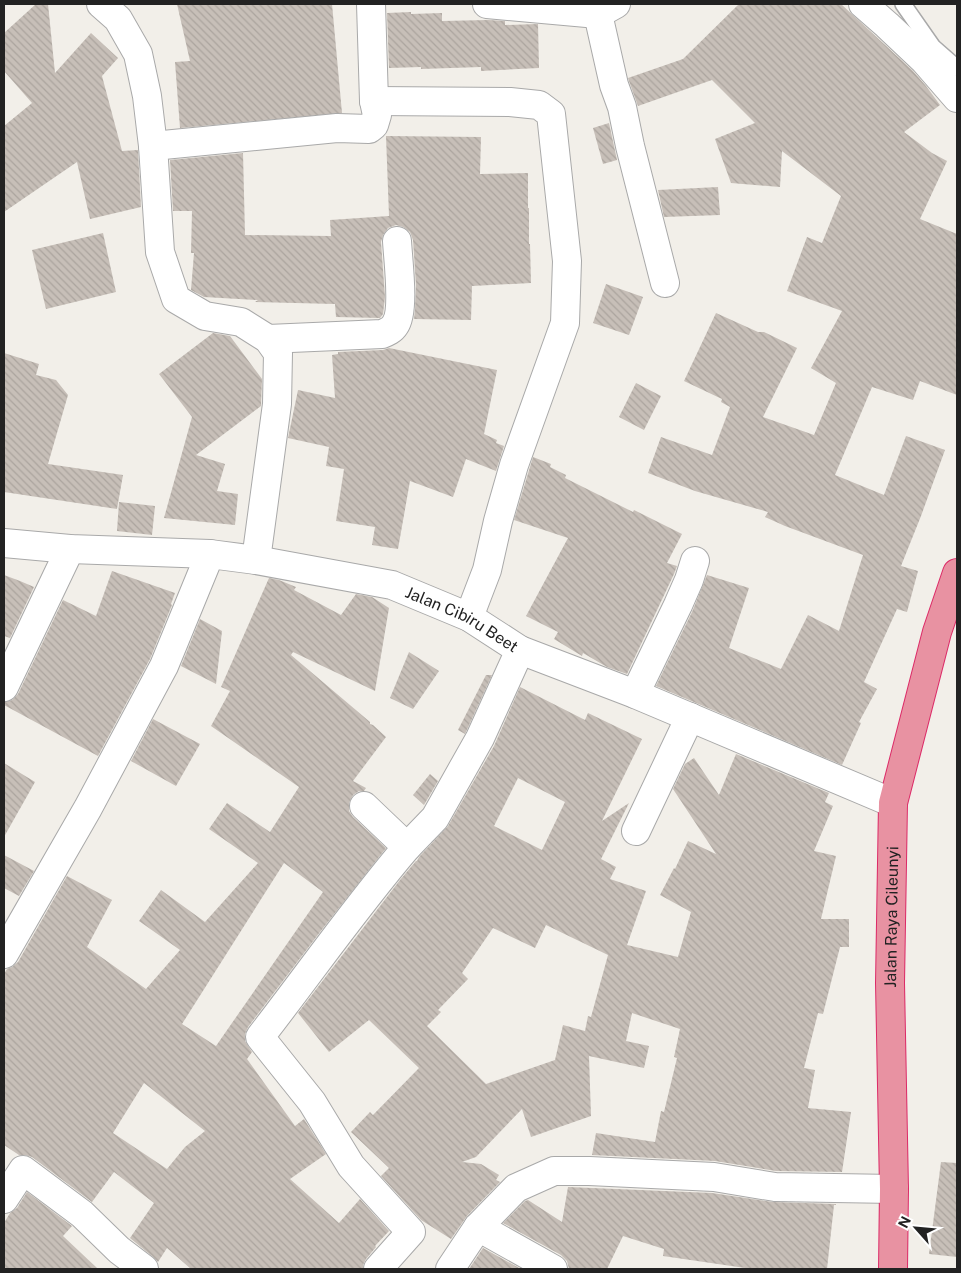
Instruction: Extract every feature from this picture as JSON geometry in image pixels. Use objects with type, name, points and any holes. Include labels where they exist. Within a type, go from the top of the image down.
[{"type":"highway","name":"Jalan Raya Cileunyi","points":[[893,1269],[894,1189],[890,983],[893,803],[936,632],[957,573]]},
{"type":"street","points":[[101,4],[118,20],[138,54],[147,96],[153,146],[160,252],[176,299],[205,316],[241,322],[268,339],[278,353],[277,404],[256,560]]},
{"type":"street","points":[[153,146],[337,128],[369,129],[374,125],[377,115],[374,101],[371,4]]},
{"type":"street","points":[[486,4],[607,9],[614,84],[622,107],[665,283]]},
{"type":"street","points":[[864,4],[924,60],[957,98]]},
{"type":"street","points":[[374,101],[510,102],[540,105],[551,114],[567,261],[565,323],[514,465],[498,521],[487,570],[469,617]]},
{"type":"street","points":[[268,339],[382,334],[394,328],[398,320],[400,300],[397,241]]},
{"type":"street","name":"Jalan Cibiru Beet","points":[[4,543],[70,549],[210,554],[256,560],[392,585],[469,617],[520,650],[635,694],[893,803]]},
{"type":"street","points":[[4,687],[70,549]]},
{"type":"street","points":[[4,954],[88,808],[164,666],[210,554]]},
{"type":"street","points":[[635,694],[678,605],[695,561]]},
{"type":"street","points":[[378,1269],[411,1232],[351,1166],[312,1102],[260,1037],[387,871],[435,818],[480,738],[520,650]]},
{"type":"street","points":[[636,831],[690,717]]},
{"type":"street","points":[[364,806],[407,848]]},
{"type":"street","points":[[4,1199],[23,1170],[82,1214],[118,1250],[144,1269]]},
{"type":"street","points":[[450,1269],[478,1227],[516,1188],[554,1171],[598,1171],[714,1177],[775,1187],[894,1189]]},
{"type":"street","points":[[478,1227],[553,1269]]},
{"type":"lane","points":[[903,4],[933,47],[957,68]]},
{"type":"building","points":[[36,4],[48,4],[55,73],[91,33],[118,58],[102,76],[122,151],[138,150],[141,207],[90,219],[77,162],[4,212],[4,126],[32,103],[4,71],[4,33]]},
{"type":"building","points":[[177,4],[332,4],[342,113],[180,128],[175,62],[190,61]]},
{"type":"building","points":[[739,4],[841,4],[913,71],[940,105],[904,132],[932,153],[947,161],[920,219],[957,234],[957,395],[920,381],[913,400],[872,387],[835,475],[884,495],[906,436],[945,450],[901,566],[918,571],[907,612],[897,609],[864,682],[877,689],[859,722],[861,723],[842,765],[656,686],[692,612],[707,575],[749,588],[729,648],[781,669],[808,615],[839,631],[863,555],[765,517],[768,512],[695,491],[648,473],[661,437],[712,455],[730,407],[721,402],[722,399],[684,381],[716,313],[758,332],[764,332],[797,348],[763,417],[814,435],[836,383],[811,368],[842,311],[787,291],[807,237],[822,243],[841,196],[782,151],[780,187],[731,183],[715,139],[755,123],[712,80],[638,106],[628,78],[683,59]]},
{"type":"building","points":[[411,12],[411,14],[442,13],[442,21],[488,20],[505,21],[505,25],[538,24],[539,68],[481,71],[481,67],[389,68],[387,13]]},
{"type":"building","points":[[609,123],[617,160],[603,164],[593,128]]},
{"type":"building","points":[[386,136],[481,137],[480,174],[528,173],[531,283],[472,286],[471,320],[414,319],[416,285],[413,240],[410,232],[396,225],[388,228],[381,242],[385,297],[383,314],[380,318],[336,317],[335,304],[255,302],[258,300],[204,297],[191,290],[194,253],[191,253],[192,211],[173,211],[170,160],[243,153],[245,235],[331,236],[330,220],[389,216]]},
{"type":"building","points":[[718,187],[720,215],[664,217],[658,190]]},
{"type":"building","points":[[103,233],[116,292],[46,309],[32,250]]},
{"type":"building","points":[[606,284],[643,297],[629,335],[593,323]]},
{"type":"building","points":[[213,333],[230,336],[262,379],[261,406],[196,455],[225,464],[217,491],[238,494],[235,525],[164,518],[192,417],[159,374]]},
{"type":"building","points":[[389,348],[497,370],[484,434],[497,440],[496,443],[504,446],[496,471],[466,459],[453,497],[410,481],[398,549],[372,545],[375,527],[336,521],[344,469],[326,466],[329,447],[288,438],[298,390],[335,398],[332,355],[338,354],[338,352],[383,350]]},
{"type":"building","points":[[4,353],[39,364],[36,375],[56,380],[68,395],[48,464],[123,475],[117,509],[4,492]]},
{"type":"building","points":[[636,383],[661,396],[644,430],[619,417]]},
{"type":"building","points":[[533,457],[551,464],[550,467],[566,475],[565,478],[682,534],[667,563],[677,566],[674,574],[627,674],[607,667],[583,653],[582,656],[554,639],[558,632],[526,616],[568,538],[514,520]]},
{"type":"building","points":[[119,502],[155,506],[152,535],[117,531]]},
{"type":"building","points":[[112,571],[175,593],[150,659],[98,756],[4,705],[4,702],[12,700],[18,694],[63,600],[96,616]]},
{"type":"building","points":[[4,575],[34,587],[10,638],[4,636]]},
{"type":"building","points":[[269,578],[296,587],[294,590],[341,615],[356,594],[372,597],[389,608],[375,691],[293,652],[291,655],[386,737],[353,781],[366,788],[364,791],[359,791],[353,795],[349,803],[349,811],[386,848],[320,932],[248,1027],[245,1034],[245,1041],[252,1052],[247,1059],[295,1126],[304,1119],[326,1154],[290,1179],[339,1223],[360,1199],[389,1231],[366,1259],[363,1269],[191,1269],[167,1248],[158,1262],[130,1238],[154,1203],[114,1172],[92,1202],[32,1157],[19,1155],[4,1145],[4,974],[7,969],[18,962],[67,876],[112,900],[87,947],[146,989],[180,950],[139,921],[161,890],[205,922],[258,863],[209,829],[227,803],[270,832],[299,787],[211,726],[230,691],[221,687]],"holes":[[[284,863],[323,892],[216,1046],[182,1024]],[[144,1083],[205,1131],[185,1147],[167,1169],[113,1133]]]},
{"type":"building","points":[[200,619],[222,631],[216,684],[181,666]]},
{"type":"building","points":[[409,652],[439,671],[413,709],[390,698]]},
{"type":"building","points":[[486,675],[492,675],[465,734],[458,730]]},
{"type":"building","points":[[520,687],[585,720],[588,713],[642,739],[602,821],[629,803],[601,859],[616,867],[610,879],[646,891],[627,945],[678,957],[691,912],[660,895],[688,841],[716,854],[673,789],[685,764],[694,758],[719,795],[736,754],[829,793],[825,802],[833,806],[814,851],[836,856],[821,919],[849,919],[849,947],[840,947],[823,1014],[818,1013],[804,1068],[815,1070],[808,1108],[851,1112],[842,1172],[776,1171],[715,1161],[592,1155],[596,1133],[655,1142],[661,1111],[664,1112],[677,1058],[674,1057],[680,1029],[632,1013],[626,1041],[649,1046],[644,1068],[589,1056],[591,1116],[531,1137],[522,1109],[476,1157],[462,1162],[481,1164],[499,1175],[496,1180],[500,1182],[467,1216],[451,1239],[421,1220],[381,1176],[389,1168],[351,1132],[370,1112],[373,1115],[419,1068],[369,1020],[329,1052],[298,1013],[400,880],[448,826],[494,746]],"holes":[[[518,778],[565,802],[542,850],[494,826]],[[546,925],[608,955],[591,1017],[588,1016],[585,1031],[563,1025],[555,1060],[486,1084],[427,1026],[441,1012],[438,1010],[468,979],[462,973],[493,928],[535,948]]]},
{"type":"building","points":[[153,719],[200,744],[176,786],[131,761]]},
{"type":"building","points":[[4,763],[35,782],[4,837]]},
{"type":"building","points":[[430,774],[438,781],[424,805],[413,795]]},
{"type":"building","points":[[4,855],[34,871],[19,896],[4,888]]},
{"type":"building","points":[[941,1162],[957,1163],[957,1257],[929,1254]]},
{"type":"building","points":[[568,1187],[712,1193],[773,1202],[836,1204],[834,1205],[827,1269],[752,1269],[663,1256],[664,1249],[623,1236],[607,1269],[569,1269],[567,1261],[561,1255],[503,1223],[528,1200],[562,1222]]},
{"type":"building","points":[[27,1192],[72,1226],[63,1236],[98,1269],[4,1269],[4,1223],[10,1213],[17,1208]]},
{"type":"building","points":[[483,1248],[521,1269],[469,1269]]}]
